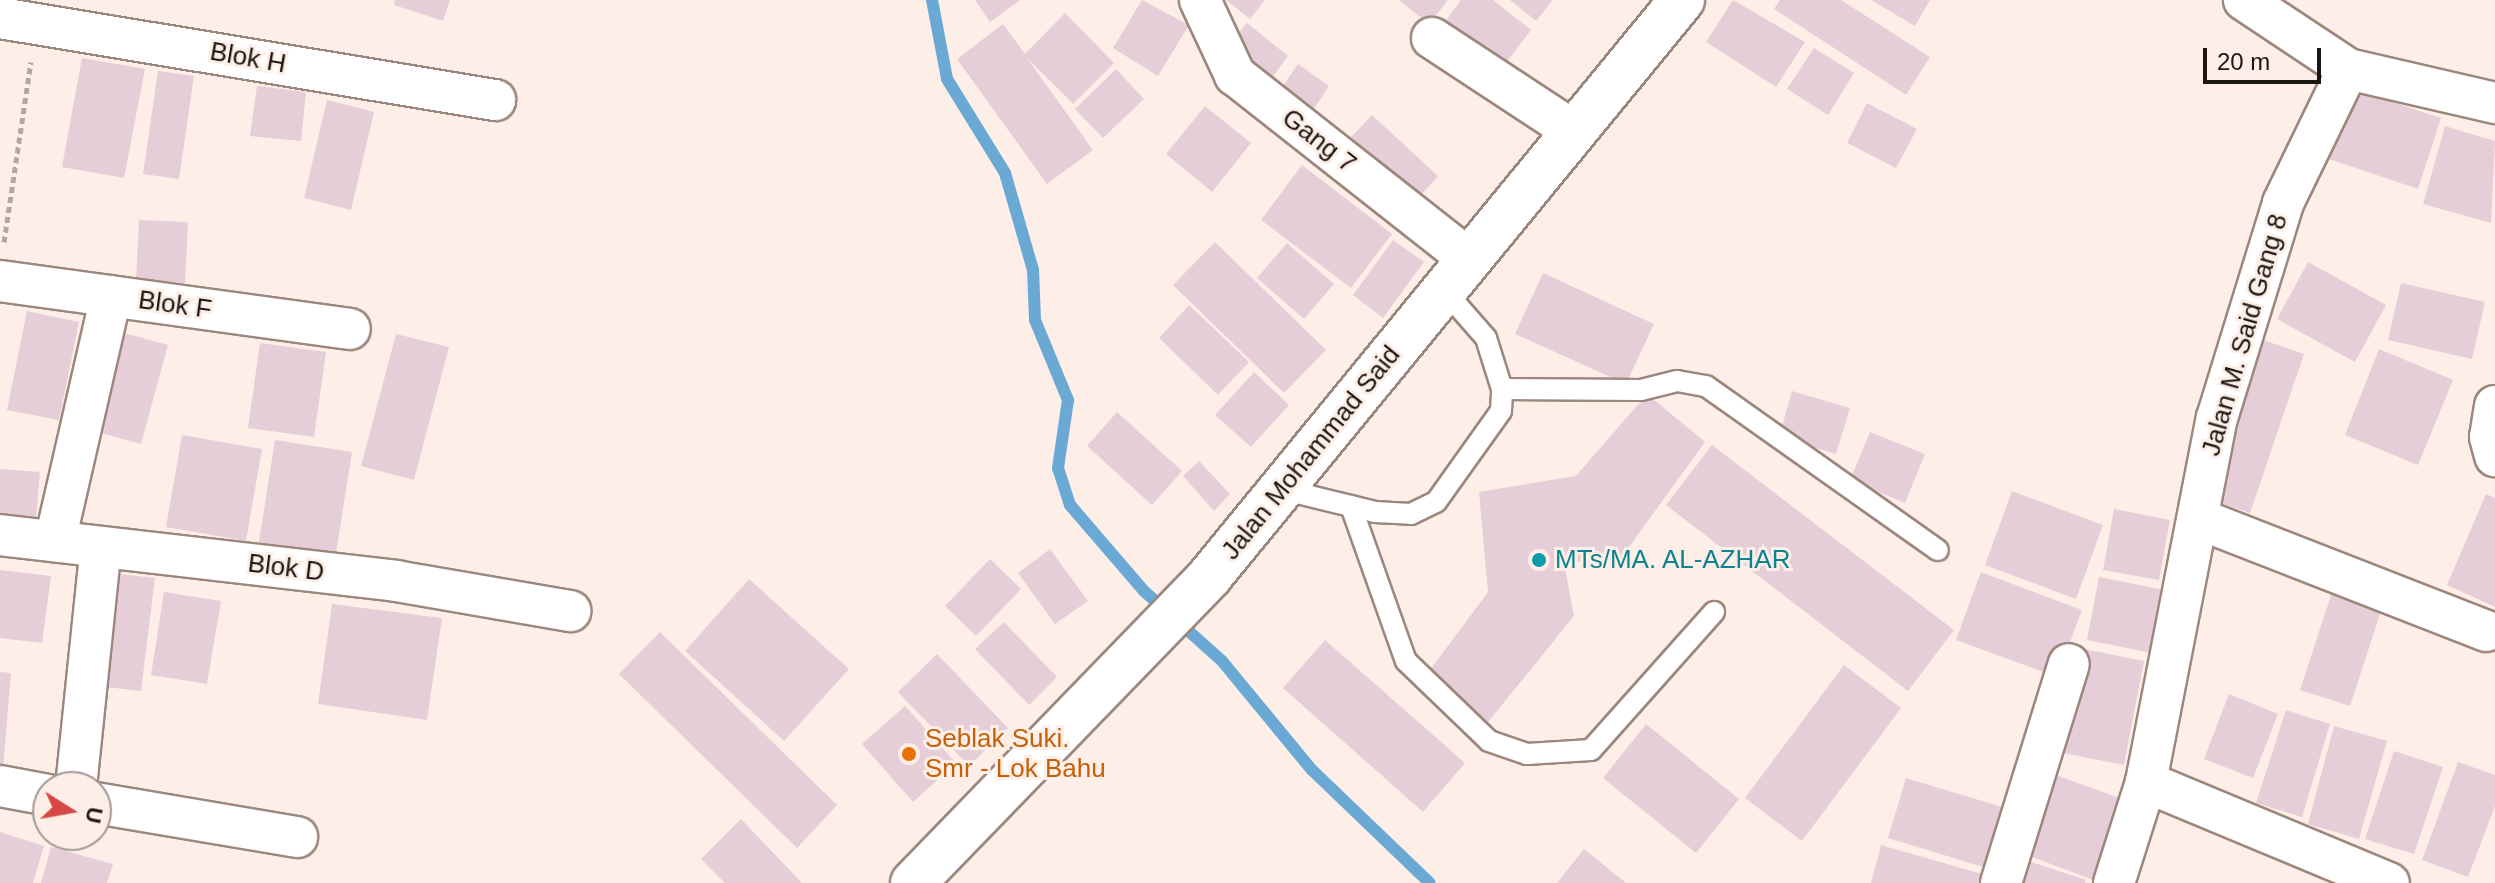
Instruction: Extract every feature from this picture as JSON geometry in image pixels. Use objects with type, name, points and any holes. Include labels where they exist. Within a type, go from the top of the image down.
[{"type":"street","name":"Gang 7","points":[[1200,0],[1235,75],[1456,274]]},
{"type":"street","name":"Jalan Mohammad Said","points":[[913,883],[1210,576],[1572,130],[1682,0]]},
{"type":"street","points":[[2244,0],[2348,69],[2495,103]]},
{"type":"street","name":"Blok H","points":[[26,14],[495,100]]},
{"type":"street","points":[[1432,38],[1572,130]]},
{"type":"street","name":"Jalan M. Said Gang 8","points":[[2114,883],[2146,782],[2217,418],[2283,203],[2348,69]]},
{"type":"street","name":"Blok F","points":[[1,267],[111,296],[350,329]]},
{"type":"street","points":[[55,541],[111,296]]},
{"type":"street","points":[[2495,406],[2490,437],[2495,456]]},
{"type":"street","points":[[2199,519],[2486,631]]},
{"type":"street","name":"Blok D","points":[[0,535],[396,581],[570,611]]},
{"type":"street","points":[[78,771],[101,547]]},
{"type":"street","points":[[2001,883],[2069,664]]},
{"type":"street","points":[[2146,782],[2389,883]]},
{"type":"street","points":[[0,786],[32,792]]},
{"type":"street","points":[[112,806],[297,837]]},
{"type":"lane","points":[[1280,489],[1351,506],[1411,514],[1436,502],[1501,411],[1502,389],[1486,338],[1456,274]]},
{"type":"lane","points":[[1502,389],[1641,390],[1677,381],[1706,386],[1938,550]]},
{"type":"lane","points":[[1351,506],[1406,661],[1489,741],[1527,754],[1591,750],[1714,612]]},
{"type":"path","points":[[1,267],[26,14]]},
{"type":"building","points":[[395,0],[450,0],[443,21],[394,5]]},
{"type":"building","points":[[975,0],[1020,0],[990,22]]},
{"type":"building","points":[[1142,0],[1189,25],[1158,76],[1113,48]]},
{"type":"building","points":[[1226,0],[1265,0],[1250,19]]},
{"type":"building","points":[[1399,0],[1448,0],[1429,24]]},
{"type":"building","points":[[1461,0],[1493,0],[1531,30],[1497,75],[1439,30]]},
{"type":"building","points":[[1510,0],[1553,0],[1536,21]]},
{"type":"building","points":[[1733,0],[1805,42],[1776,87],[1706,42]]},
{"type":"building","points":[[1780,0],[1841,0],[1930,57],[1906,95],[1774,9]]},
{"type":"building","points":[[1871,0],[1930,0],[1915,26]]},
{"type":"building","points":[[1065,13],[1114,63],[1073,104],[1027,58],[1093,150],[1047,184],[957,59],[1003,24],[1025,54]]},
{"type":"building","points":[[1247,23],[1288,56],[1271,79],[1229,45]]},
{"type":"building","points":[[1814,48],[1854,73],[1828,115],[1787,89]]},
{"type":"building","points":[[82,58],[145,69],[124,178],[62,167]]},
{"type":"building","points":[[1298,64],[1329,86],[1306,121],[1274,99]]},
{"type":"building","points":[[1116,69],[1144,99],[1103,138],[1075,109]]},
{"type":"building","points":[[158,71],[194,76],[179,179],[143,174]]},
{"type":"building","points":[[257,86],[306,92],[301,141],[250,136]]},
{"type":"building","points":[[2349,88],[2441,118],[2418,189],[2326,158]]},
{"type":"building","points":[[327,100],[374,112],[351,210],[304,198]]},
{"type":"building","points":[[1867,103],[1917,129],[1896,168],[1847,143]]},
{"type":"building","points":[[1205,106],[1251,143],[1212,192],[1166,154]]},
{"type":"building","points":[[1372,115],[1438,176],[1410,207],[1343,146]]},
{"type":"building","points":[[2445,126],[2495,141],[2491,223],[2423,204]]},
{"type":"building","points":[[1302,165],[1392,234],[1351,288],[1261,220]]},
{"type":"building","points":[[139,220],[188,222],[185,283],[136,280]]},
{"type":"building","points":[[1393,240],[1424,262],[1383,318],[1353,295]]},
{"type":"building","points":[[1215,242],[1326,350],[1284,393],[1173,285]]},
{"type":"building","points":[[1287,243],[1334,284],[1304,319],[1257,278]]},
{"type":"building","points":[[2308,262],[2386,305],[2355,362],[2277,319]]},
{"type":"building","points":[[1543,273],[1654,324],[1626,384],[1515,334]]},
{"type":"building","points":[[2401,283],[2485,302],[2472,359],[2388,340]]},
{"type":"building","points":[[1189,305],[1249,362],[1218,395],[1159,338]]},
{"type":"building","points":[[27,311],[79,322],[59,420],[7,410]]},
{"type":"building","points":[[113,330],[168,345],[141,444],[87,429]]},
{"type":"building","points":[[396,334],[449,347],[414,480],[361,466]]},
{"type":"building","points":[[2263,340],[2304,354],[2250,513],[2209,499]]},
{"type":"building","points":[[260,343],[326,352],[314,437],[248,428]]},
{"type":"building","points":[[2379,349],[2453,380],[2418,465],[2345,435]]},
{"type":"building","points":[[1254,372],[1289,405],[1251,447],[1215,415]]},
{"type":"building","points":[[1792,391],[1850,408],[1836,454],[1779,437]]},
{"type":"building","name":"MTs/MA. AL-AZHAR","points":[[1647,394],[1705,442],[1621,558],[1564,563],[1574,616],[1484,727],[1424,678],[1488,592],[1479,492],[1576,476]]},
{"type":"building","points":[[1117,412],[1182,471],[1152,505],[1087,446]]},
{"type":"building","points":[[1870,432],[1925,454],[1905,503],[1850,480]]},
{"type":"building","points":[[182,435],[262,449],[246,541],[166,527]]},
{"type":"building","points":[[275,440],[352,452],[334,566],[257,554]]},
{"type":"building","points":[[1712,445],[1954,630],[1908,691],[1666,505]]},
{"type":"building","points":[[1199,461],[1230,494],[1214,511],[1183,476]]},
{"type":"building","points":[[0,469],[40,472],[36,521],[0,517]]},
{"type":"building","points":[[2012,491],[2103,525],[2076,599],[1985,565]]},
{"type":"building","points":[[2486,494],[2495,498],[2495,607],[2447,585]]},
{"type":"building","points":[[2114,509],[2170,520],[2159,580],[2103,570]]},
{"type":"building","points":[[1050,549],[1088,601],[1055,624],[1018,573]]},
{"type":"building","points":[[990,559],[1021,589],[976,636],[945,606]]},
{"type":"building","points":[[0,570],[51,576],[42,643],[0,638]]},
{"type":"building","points":[[102,572],[155,578],[141,691],[88,685]]},
{"type":"building","points":[[1981,572],[2082,610],[2057,677],[1956,640]]},
{"type":"building","points":[[2099,577],[2175,592],[2162,655],[2087,640]]},
{"type":"building","points":[[749,579],[849,669],[784,741],[685,651]]},
{"type":"building","points":[[2333,589],[2383,605],[2350,706],[2300,690]]},
{"type":"building","points":[[164,592],[221,601],[207,684],[151,675]]},
{"type":"building","points":[[332,604],[442,618],[427,720],[318,704]]},
{"type":"building","points":[[1004,622],[1057,677],[1029,705],[975,649]]},
{"type":"building","points":[[660,632],[837,805],[797,848],[619,674]]},
{"type":"building","points":[[1325,640],[1465,763],[1423,812],[1283,688]]},
{"type":"building","points":[[2084,649],[2144,661],[2124,765],[2063,753]]},
{"type":"building","points":[[937,654],[1008,728],[969,766],[898,692]]},
{"type":"building","points":[[1844,665],[1901,708],[1802,841],[1745,798]]},
{"type":"building","points":[[0,672],[11,673],[3,770],[0,770]]},
{"type":"building","points":[[2229,694],[2278,714],[2253,778],[2204,759]]},
{"type":"building","name":"Seblak Suki. Smr - Lok Bahu","points":[[905,706],[956,763],[913,802],[862,744]]},
{"type":"building","points":[[2286,710],[2330,724],[2302,817],[2256,803]]},
{"type":"building","points":[[1646,724],[1739,799],[1696,853],[1603,778]]},
{"type":"building","points":[[2334,726],[2387,741],[2359,839],[2308,824]]},
{"type":"building","points":[[2394,751],[2443,767],[2414,854],[2365,839]]},
{"type":"building","points":[[2458,762],[2495,775],[2495,806],[2468,877],[2422,860]]},
{"type":"building","points":[[2050,773],[2125,800],[2096,881],[2021,853]]},
{"type":"building","points":[[1906,778],[2012,810],[1993,870],[1888,838]]},
{"type":"building","points":[[741,819],[802,883],[725,883],[701,859]]},
{"type":"building","points":[[0,832],[32,842],[32,851],[43,851],[33,883],[0,883]]},
{"type":"building","points":[[1881,845],[1982,874],[1980,883],[1871,883]]},
{"type":"building","points":[[1584,849],[1626,883],[1557,883]]},
{"type":"building","points":[[50,851],[66,851],[113,864],[107,883],[41,883]]},
{"type":"building","points":[[2028,861],[2086,880],[2085,883],[2022,883]]},
{"type":"waterway","points":[[932,0],[947,79],[1005,173],[1033,270],[1035,320],[1068,400],[1058,468],[1070,505],[1144,591],[1222,661],[1312,770],[1430,883]]},
{"type":"place","name":"MTs/MA. AL-AZHAR","points":[[1539,560]]},
{"type":"place","name":"Seblak Suki. Smr - Lok Bahu","points":[[909,754]]}]
